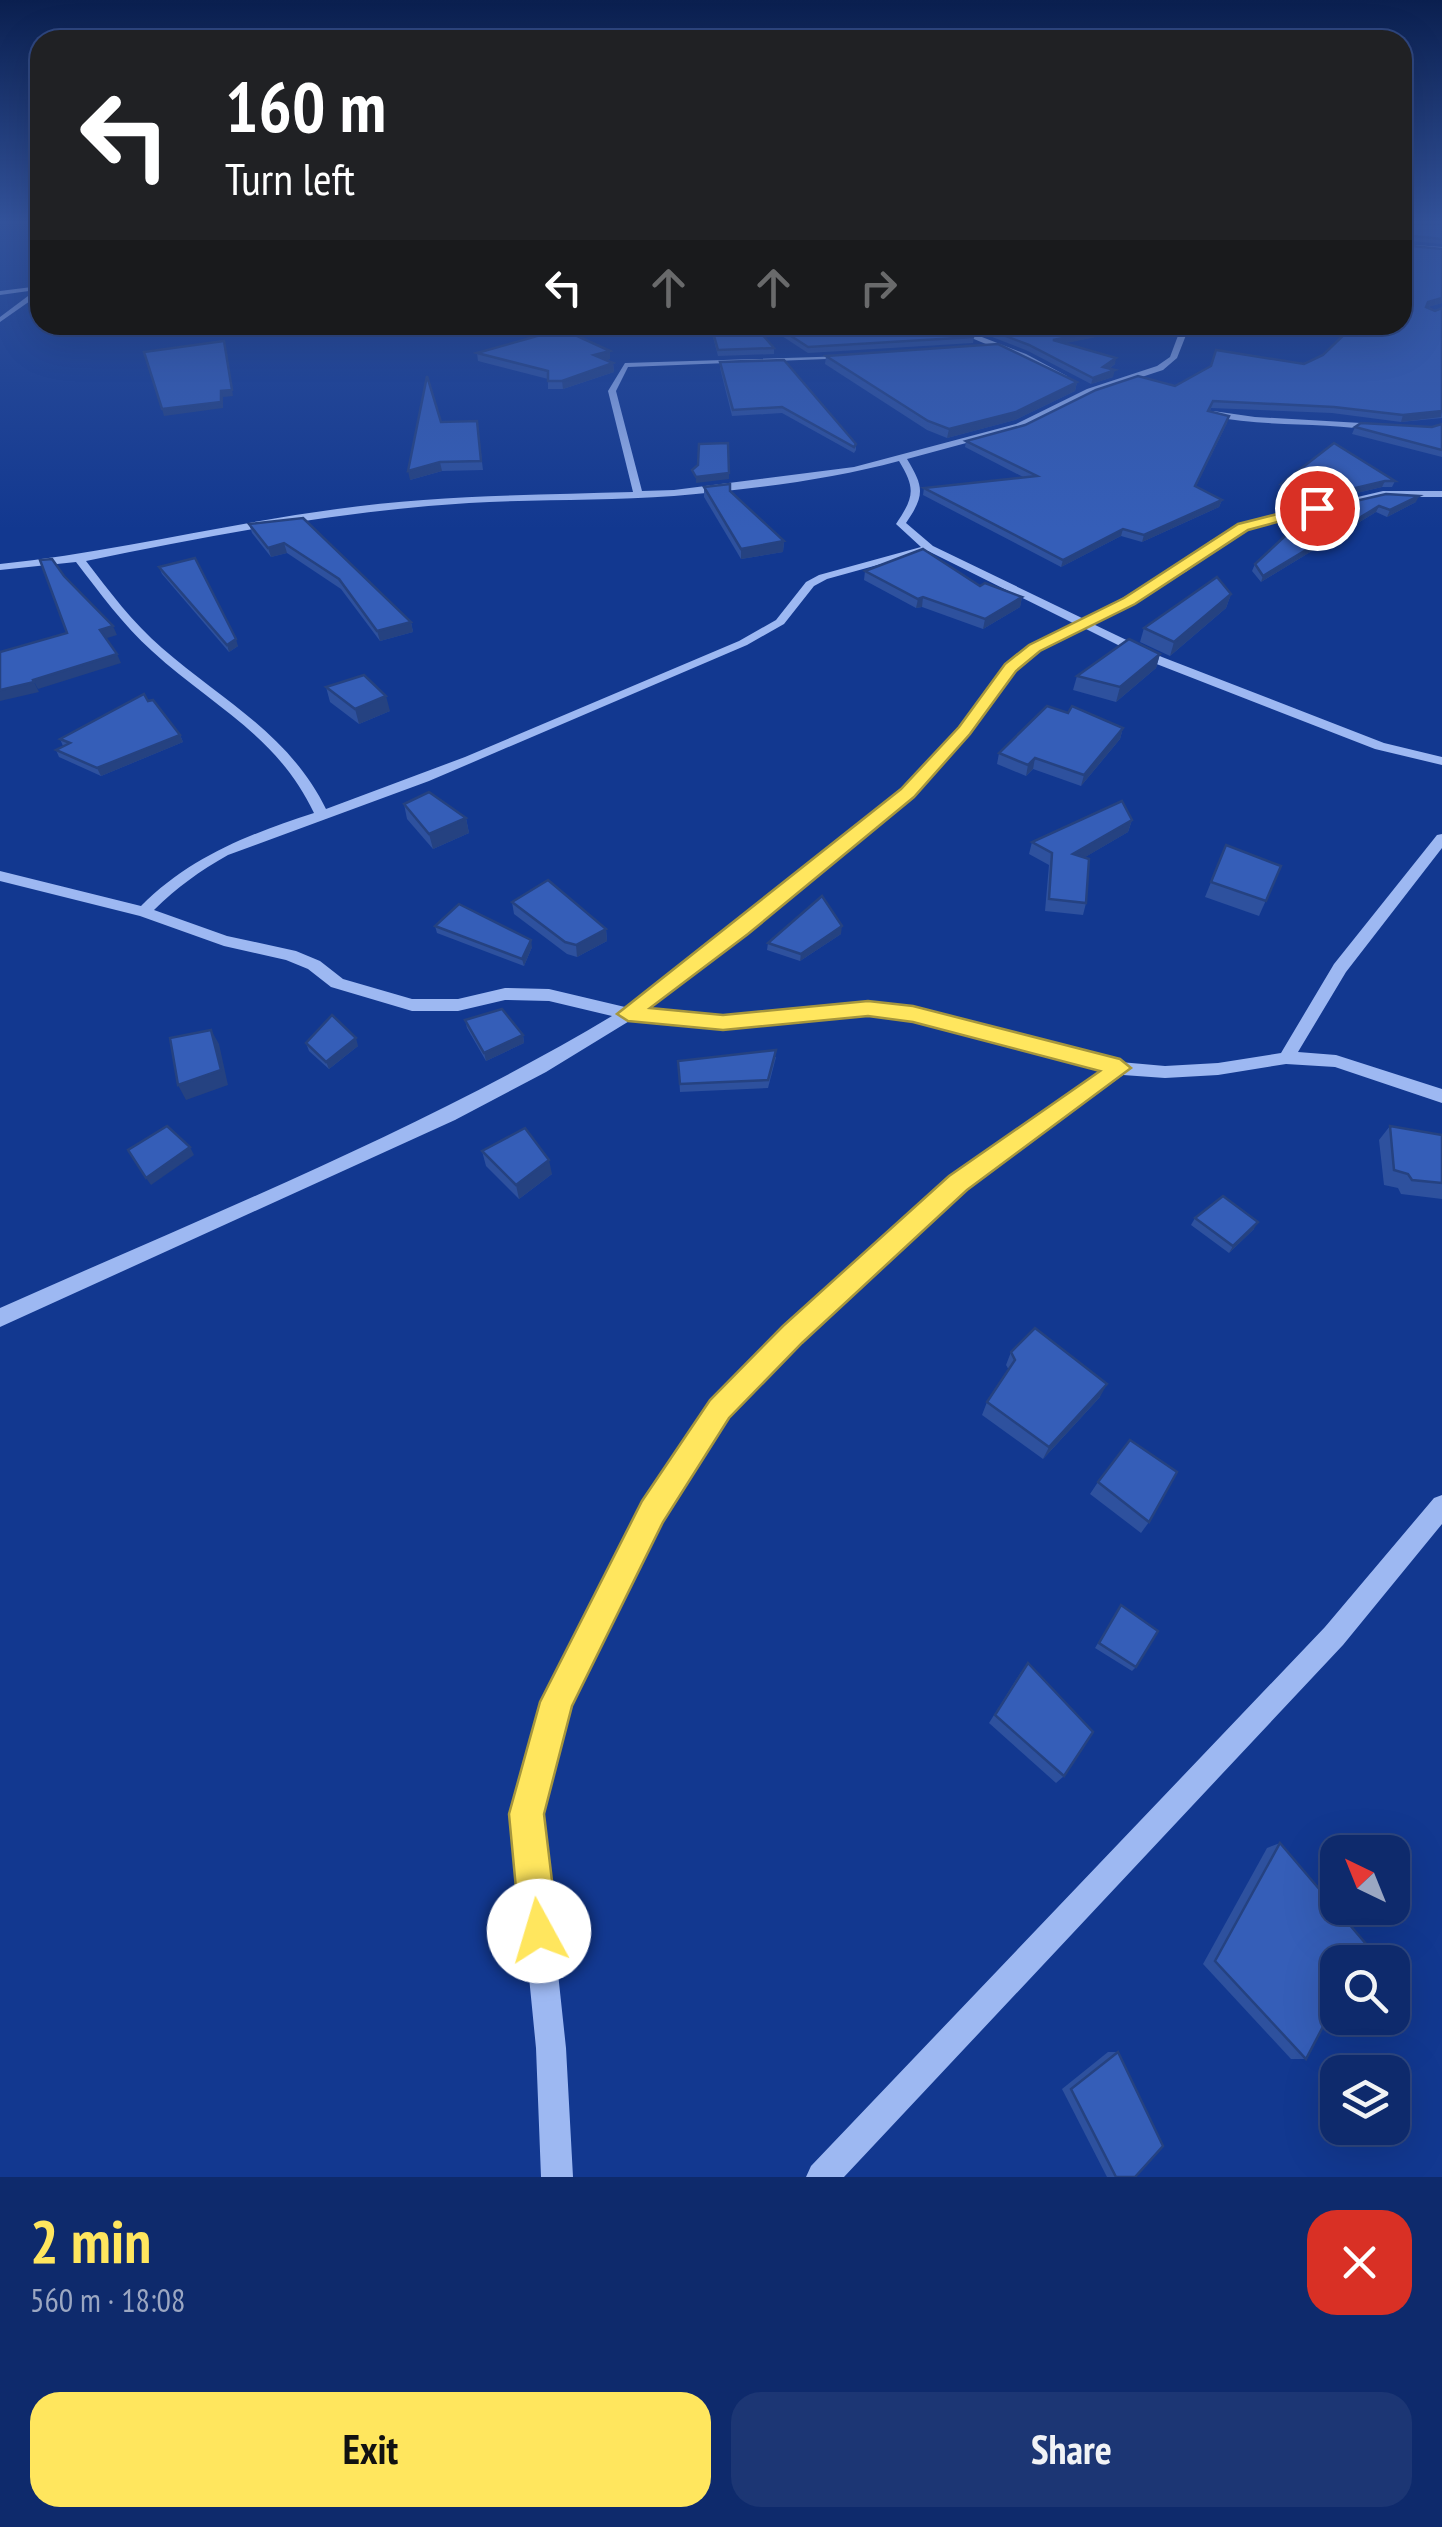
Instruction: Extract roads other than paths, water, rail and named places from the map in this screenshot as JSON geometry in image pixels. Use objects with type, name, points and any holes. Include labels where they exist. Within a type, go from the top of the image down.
[{"type":"street","points":[[970,335],[1090,391]]},
{"type":"street","points":[[0,567],[79,559],[226,528],[340,511],[470,500],[638,494],[854,470],[1019,426],[1090,391],[1160,368],[1174,358],[1182,335]]},
{"type":"street","points":[[965,349],[999,346]]},
{"type":"street","points":[[638,494],[612,391],[625,365],[860,358]]},
{"type":"street","points":[[1213,414],[1244,421],[1339,420],[1394,431]]},
{"type":"street","points":[[902,457],[919,485],[918,496],[901,524],[930,548],[1079,624],[1312,722],[1380,746],[1442,761]]},
{"type":"street","points":[[0,1318],[449,1115],[628,1014],[741,930],[908,793],[964,731],[1010,667],[1035,648],[1130,601],[1243,527],[1383,494],[1442,494]]},
{"type":"street","points":[[144,912],[181,878],[234,847],[375,797],[743,644],[780,622],[810,584],[823,576],[930,548]]},
{"type":"street","points":[[79,559],[154,646],[292,759],[311,787],[321,813]]},
{"type":"street","points":[[1286,1058],[1340,968],[1442,838]]},
{"type":"street","points":[[0,876],[144,912],[224,941],[290,954],[337,982],[412,1005],[458,1005],[505,994],[534,995],[628,1014],[723,1022],[868,1009],[913,1014],[1120,1068],[1166,1072],[1218,1069],[1286,1058],[1336,1062],[1442,1096]]},
{"type":"street","points":[[556,2177],[551,2048],[527,1814],[556,1702],[653,1512],[720,1409],[793,1335],[958,1183],[1120,1068]]},
{"type":"street","points":[[822,2177],[1334,1636],[1442,1506]]}]
